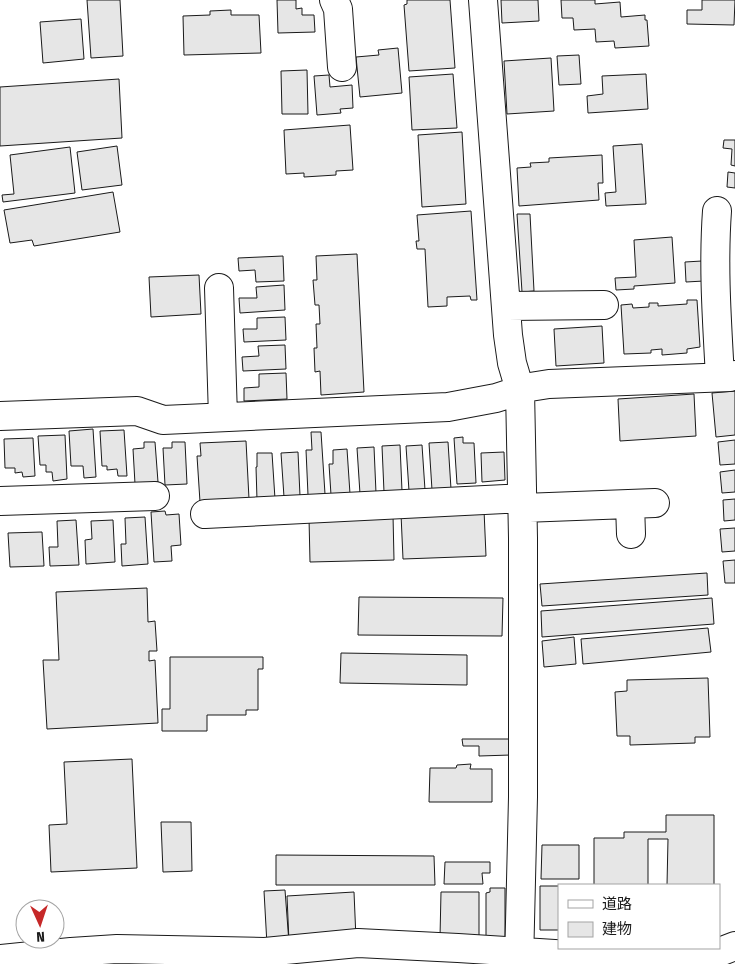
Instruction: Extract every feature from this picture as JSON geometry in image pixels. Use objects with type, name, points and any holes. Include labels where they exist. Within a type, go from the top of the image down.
[{"type":"street","points":[[334,0],[338,9],[329,39],[342,67]]},
{"type":"street","points":[[483,0],[506,306],[512,363],[520,390],[523,503],[523,797],[520,958]]},
{"type":"street","points":[[0,416],[136,411],[163,420],[448,407],[496,398],[520,390],[549,384],[728,376],[715,277],[717,211]]},
{"type":"street","points":[[219,288],[223,417]]},
{"type":"street","points":[[506,306],[604,305]]},
{"type":"street","points":[[0,501],[155,496]]},
{"type":"street","points":[[205,514],[523,503],[643,503],[631,534]]},
{"type":"street","points":[[0,960],[117,949],[265,952],[358,943],[520,958],[665,961],[704,958],[735,946]]},
{"type":"building","points":[[87,0],[120,0],[123,56],[91,58]]},
{"type":"building","points":[[277,0],[296,0],[296,9],[302,8],[302,15],[314,15],[315,32],[278,33]]},
{"type":"building","points":[[407,0],[450,0],[455,68],[409,71],[404,5],[407,4]]},
{"type":"building","points":[[501,0],[538,0],[539,21],[502,23]]},
{"type":"building","points":[[561,0],[595,0],[595,4],[620,2],[621,17],[645,15],[649,46],[615,48],[614,41],[596,42],[595,29],[574,30],[573,18],[562,18]]},
{"type":"building","points":[[702,0],[735,0],[734,25],[687,24],[687,10],[702,10]]},
{"type":"building","points":[[231,10],[231,15],[259,15],[261,53],[184,55],[183,16],[210,15],[210,11]]},
{"type":"building","points":[[81,19],[84,59],[43,63],[40,22]]},
{"type":"building","points":[[398,48],[402,93],[360,97],[356,57],[379,55],[378,50]]},
{"type":"building","points":[[579,55],[581,84],[559,85],[557,56]]},
{"type":"building","points":[[551,58],[554,111],[507,114],[504,61]]},
{"type":"building","points":[[307,70],[308,114],[282,114],[281,71]]},
{"type":"building","points":[[453,74],[457,128],[412,130],[409,77]]},
{"type":"building","points":[[646,74],[648,109],[588,113],[587,96],[603,94],[602,76]]},
{"type":"building","points":[[329,75],[330,87],[352,85],[353,108],[340,109],[341,113],[317,115],[314,76]]},
{"type":"building","points":[[119,79],[122,138],[0,146],[0,87]]},
{"type":"building","points":[[350,125],[353,170],[336,171],[336,175],[304,177],[304,173],[286,174],[284,130]]},
{"type":"building","points":[[462,132],[466,204],[422,207],[418,135]]},
{"type":"building","points":[[724,140],[735,140],[735,166],[731,165],[732,149],[723,148]]},
{"type":"building","points":[[642,144],[646,204],[606,206],[605,193],[616,192],[613,146]]},
{"type":"building","points":[[117,146],[122,185],[82,190],[77,152]]},
{"type":"building","points":[[70,147],[75,193],[3,202],[2,195],[14,194],[10,155]]},
{"type":"building","points":[[602,155],[603,183],[598,183],[599,200],[519,206],[517,168],[531,167],[530,163],[549,162],[549,158]]},
{"type":"building","points":[[728,172],[735,173],[735,188],[727,187]]},
{"type":"building","points":[[113,192],[120,232],[34,246],[32,240],[10,243],[4,210]]},
{"type":"building","points":[[471,211],[477,300],[471,300],[470,296],[447,297],[447,306],[428,307],[425,249],[417,249],[416,241],[419,241],[417,215]]},
{"type":"building","points":[[517,214],[530,214],[534,291],[522,292]]},
{"type":"building","points":[[672,237],[675,283],[634,286],[634,289],[616,290],[615,278],[636,277],[634,240]]},
{"type":"building","points":[[357,254],[364,392],[321,395],[320,371],[315,372],[314,348],[317,348],[316,324],[320,324],[319,305],[315,305],[313,280],[317,280],[316,256]]},
{"type":"building","points":[[283,256],[284,281],[256,282],[255,270],[239,271],[238,258]]},
{"type":"building","points":[[702,261],[704,281],[686,282],[685,262]]},
{"type":"building","points":[[199,275],[201,314],[151,317],[149,277]]},
{"type":"building","points":[[284,285],[285,310],[240,313],[239,298],[257,298],[256,287]]},
{"type":"building","points":[[687,300],[697,300],[700,347],[687,349],[687,353],[662,355],[662,349],[651,350],[651,353],[624,354],[621,305],[632,304],[633,308],[649,307],[649,303],[658,303],[658,306],[687,304]]},
{"type":"building","points":[[285,317],[286,340],[244,342],[243,329],[257,329],[257,318]]},
{"type":"building","points":[[602,326],[604,363],[556,366],[554,329]]},
{"type":"building","points":[[285,345],[286,369],[243,371],[242,357],[259,356],[258,346]]},
{"type":"building","points":[[286,373],[287,399],[244,401],[244,388],[259,387],[259,374]]},
{"type":"building","points":[[735,391],[735,435],[716,437],[712,393]]},
{"type":"building","points":[[694,394],[696,436],[620,441],[618,399]]},
{"type":"building","points":[[93,429],[96,477],[84,478],[83,466],[71,466],[69,431]]},
{"type":"building","points":[[124,430],[127,476],[118,476],[117,469],[107,470],[107,466],[102,466],[100,431]]},
{"type":"building","points":[[311,432],[321,432],[325,494],[308,495],[306,450],[312,450]]},
{"type":"building","points":[[65,435],[67,479],[53,481],[52,472],[46,472],[46,465],[40,465],[38,436]]},
{"type":"building","points":[[463,437],[463,443],[474,443],[476,483],[457,484],[454,438]]},
{"type":"building","points":[[33,438],[35,476],[23,477],[22,472],[15,473],[15,468],[5,468],[4,439]]},
{"type":"building","points":[[735,440],[735,464],[720,465],[718,442]]},
{"type":"building","points":[[246,441],[249,499],[200,502],[197,456],[201,456],[200,443]]},
{"type":"building","points":[[144,442],[155,442],[158,482],[135,484],[133,449],[144,448]]},
{"type":"building","points":[[172,442],[185,442],[187,484],[165,485],[163,448],[172,448]]},
{"type":"building","points":[[448,442],[451,489],[432,490],[429,443]]},
{"type":"building","points":[[400,445],[402,491],[384,492],[382,446]]},
{"type":"building","points":[[422,445],[425,490],[409,491],[406,446]]},
{"type":"building","points":[[374,447],[376,493],[360,494],[357,448]]},
{"type":"building","points":[[347,449],[350,494],[331,495],[329,464],[333,464],[333,450]]},
{"type":"building","points":[[298,452],[300,496],[284,497],[281,453]]},
{"type":"building","points":[[504,452],[505,480],[482,482],[481,453]]},
{"type":"building","points":[[257,453],[272,453],[275,499],[257,500]]},
{"type":"building","points":[[735,470],[735,492],[722,493],[720,472]]},
{"type":"building","points":[[735,499],[735,520],[724,521],[723,500]]},
{"type":"building","points":[[484,510],[486,556],[403,559],[401,514]]},
{"type":"building","points":[[165,511],[166,515],[179,514],[181,545],[171,546],[172,561],[154,562],[151,512]]},
{"type":"building","points":[[393,515],[394,560],[310,562],[309,518]]},
{"type":"building","points":[[145,517],[148,564],[122,566],[121,544],[126,544],[125,518]]},
{"type":"building","points":[[76,520],[79,565],[50,566],[49,547],[58,547],[57,521]]},
{"type":"building","points":[[113,520],[115,562],[86,564],[85,540],[92,539],[91,521]]},
{"type":"building","points":[[735,528],[735,551],[722,552],[720,529]]},
{"type":"building","points":[[42,532],[44,566],[10,567],[8,533]]},
{"type":"building","points":[[735,560],[735,583],[725,583],[723,561]]},
{"type":"building","points":[[707,573],[708,595],[542,606],[540,584]]},
{"type":"building","points":[[147,588],[148,622],[155,621],[157,651],[149,651],[149,661],[155,660],[158,723],[47,729],[43,660],[59,660],[56,592]]},
{"type":"building","points":[[359,597],[503,598],[502,636],[358,635]]},
{"type":"building","points":[[712,598],[714,624],[542,637],[541,611]]},
{"type":"building","points":[[708,628],[711,652],[583,664],[581,639]]},
{"type":"building","points":[[574,637],[576,664],[544,667],[542,641]]},
{"type":"building","points":[[341,653],[467,655],[467,685],[340,683]]},
{"type":"building","points":[[170,657],[263,657],[263,669],[258,669],[258,710],[246,710],[246,715],[207,715],[207,731],[162,731],[162,709],[170,709]]},
{"type":"building","points":[[708,678],[710,737],[695,737],[695,743],[630,745],[630,736],[617,736],[615,692],[627,691],[627,680]]},
{"type":"building","points":[[462,739],[510,739],[511,755],[479,756],[479,746],[463,746]]},
{"type":"building","points":[[132,759],[137,868],[51,872],[49,825],[67,824],[64,762]]},
{"type":"building","points":[[471,764],[470,769],[492,769],[492,802],[429,802],[430,768],[456,768],[457,765]]},
{"type":"building","points":[[666,815],[714,815],[714,884],[667,884],[668,839],[648,839],[648,884],[594,884],[594,838],[624,838],[624,832],[666,832]]},
{"type":"building","points":[[161,822],[191,822],[192,871],[163,872]]},
{"type":"building","points":[[542,845],[579,845],[579,879],[541,879]]},
{"type":"building","points":[[276,855],[434,856],[435,885],[276,885]]},
{"type":"building","points":[[445,862],[490,862],[490,873],[482,873],[483,884],[444,884]]},
{"type":"building","points":[[540,886],[558,886],[558,930],[540,930]]},
{"type":"building","points":[[490,888],[505,888],[505,938],[486,938],[486,893],[490,892]]},
{"type":"building","points":[[285,890],[289,943],[267,945],[264,891]]},
{"type":"building","points":[[354,892],[356,939],[289,942],[287,896]]},
{"type":"building","points":[[441,892],[479,892],[479,937],[440,937]]}]
